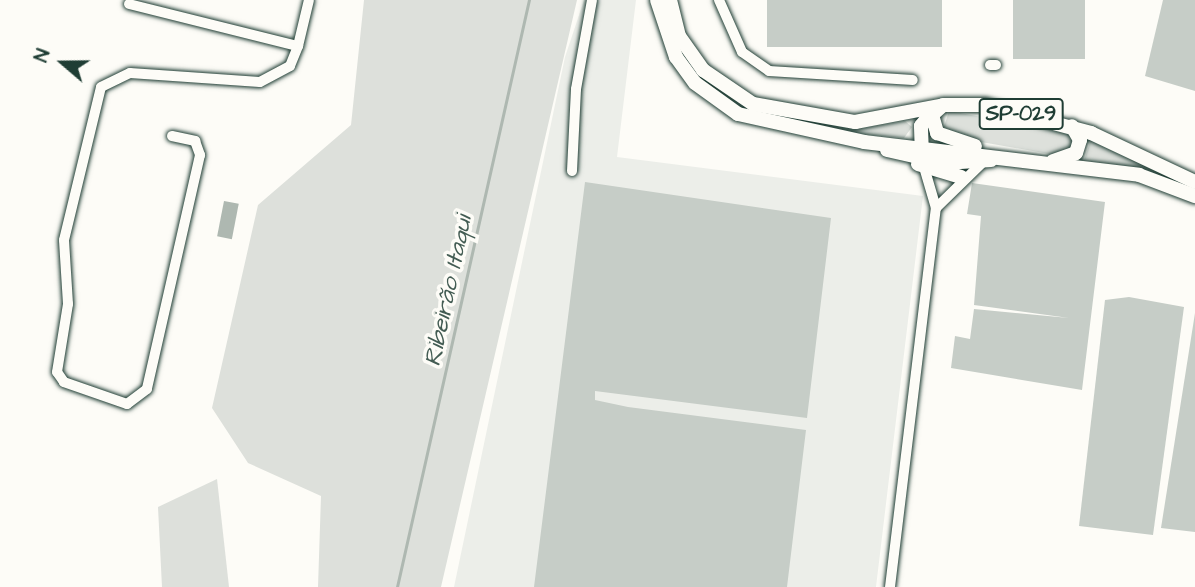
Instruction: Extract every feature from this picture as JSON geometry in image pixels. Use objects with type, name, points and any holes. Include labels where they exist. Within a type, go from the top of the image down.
[{"type":"highway","name":"SP-029","points":[[657,0],[676,57],[716,102],[769,124],[864,142],[922,158],[961,177]]},
{"type":"highway","name":"SP-029","points":[[670,0],[680,36],[703,71],[753,104],[855,122],[939,108],[985,105],[1072,126],[1195,182]]},
{"type":"highway","name":"SP-029","points":[[939,108],[942,136],[1010,157]]},
{"type":"highway","points":[[922,158],[922,122],[939,108]]},
{"type":"highway","name":"SP-029","points":[[1045,162],[1076,153],[1080,140],[1072,126]]},
{"type":"highway","name":"SP-029","points":[[864,142],[895,153],[922,158],[985,161],[1010,157]]},
{"type":"highway","name":"SP-029","points":[[922,158],[1010,157],[1139,175],[1195,196]]},
{"type":"street","points":[[172,136],[195,141],[200,155],[147,389],[127,404],[64,382],[57,372],[68,304],[64,240],[101,86],[130,73],[260,82],[290,66],[298,46],[309,0]]},
{"type":"street","points":[[572,171],[576,89],[593,0]]},
{"type":"street","points":[[719,0],[742,52],[769,71],[913,80]]},
{"type":"street","points":[[128,4],[298,46]]},
{"type":"street","points":[[890,587],[936,208],[922,158]]},
{"type":"street","points":[[936,208],[961,177],[985,161]]},
{"type":"shaded area","points":[[364,0],[577,0],[441,587],[318,587],[321,496],[248,463],[212,408],[258,205],[351,125]]},
{"type":"shaded area","points":[[584,0],[636,0],[617,157],[923,196],[876,587],[454,587],[565,57]]},
{"type":"shaded area","points":[[949,111],[1060,131],[1070,136],[1073,148],[1055,155],[970,140],[944,127]]},
{"type":"shaded area","points":[[905,121],[912,127],[904,138],[843,132]]},
{"type":"shaded area","points":[[1091,139],[1163,171],[1083,164]]},
{"type":"shaded area","points":[[224,201],[239,204],[232,239],[217,236]]},
{"type":"shaded area","points":[[217,479],[229,587],[162,587],[158,507]]},
{"type":"building","points":[[767,0],[942,0],[942,47],[767,47]]},
{"type":"building","points":[[1013,0],[1085,0],[1085,59],[1013,59]]},
{"type":"building","points":[[1163,0],[1195,0],[1195,91],[1145,76]]},
{"type":"building","points":[[585,182],[831,218],[807,418],[595,391],[595,400],[628,407],[806,430],[787,587],[534,587]]},
{"type":"building","points":[[972,183],[1105,202],[1082,390],[951,368],[955,336],[970,339],[974,309],[1069,318],[974,305],[981,216],[967,214]]},
{"type":"building","points":[[1129,297],[1184,307],[1153,535],[1079,526],[1105,300]]},
{"type":"building","points":[[1195,313],[1195,532],[1161,528]]},
{"type":"waterway","name":"Ribeirão Itaqui","points":[[397,587],[529,0]]}]
